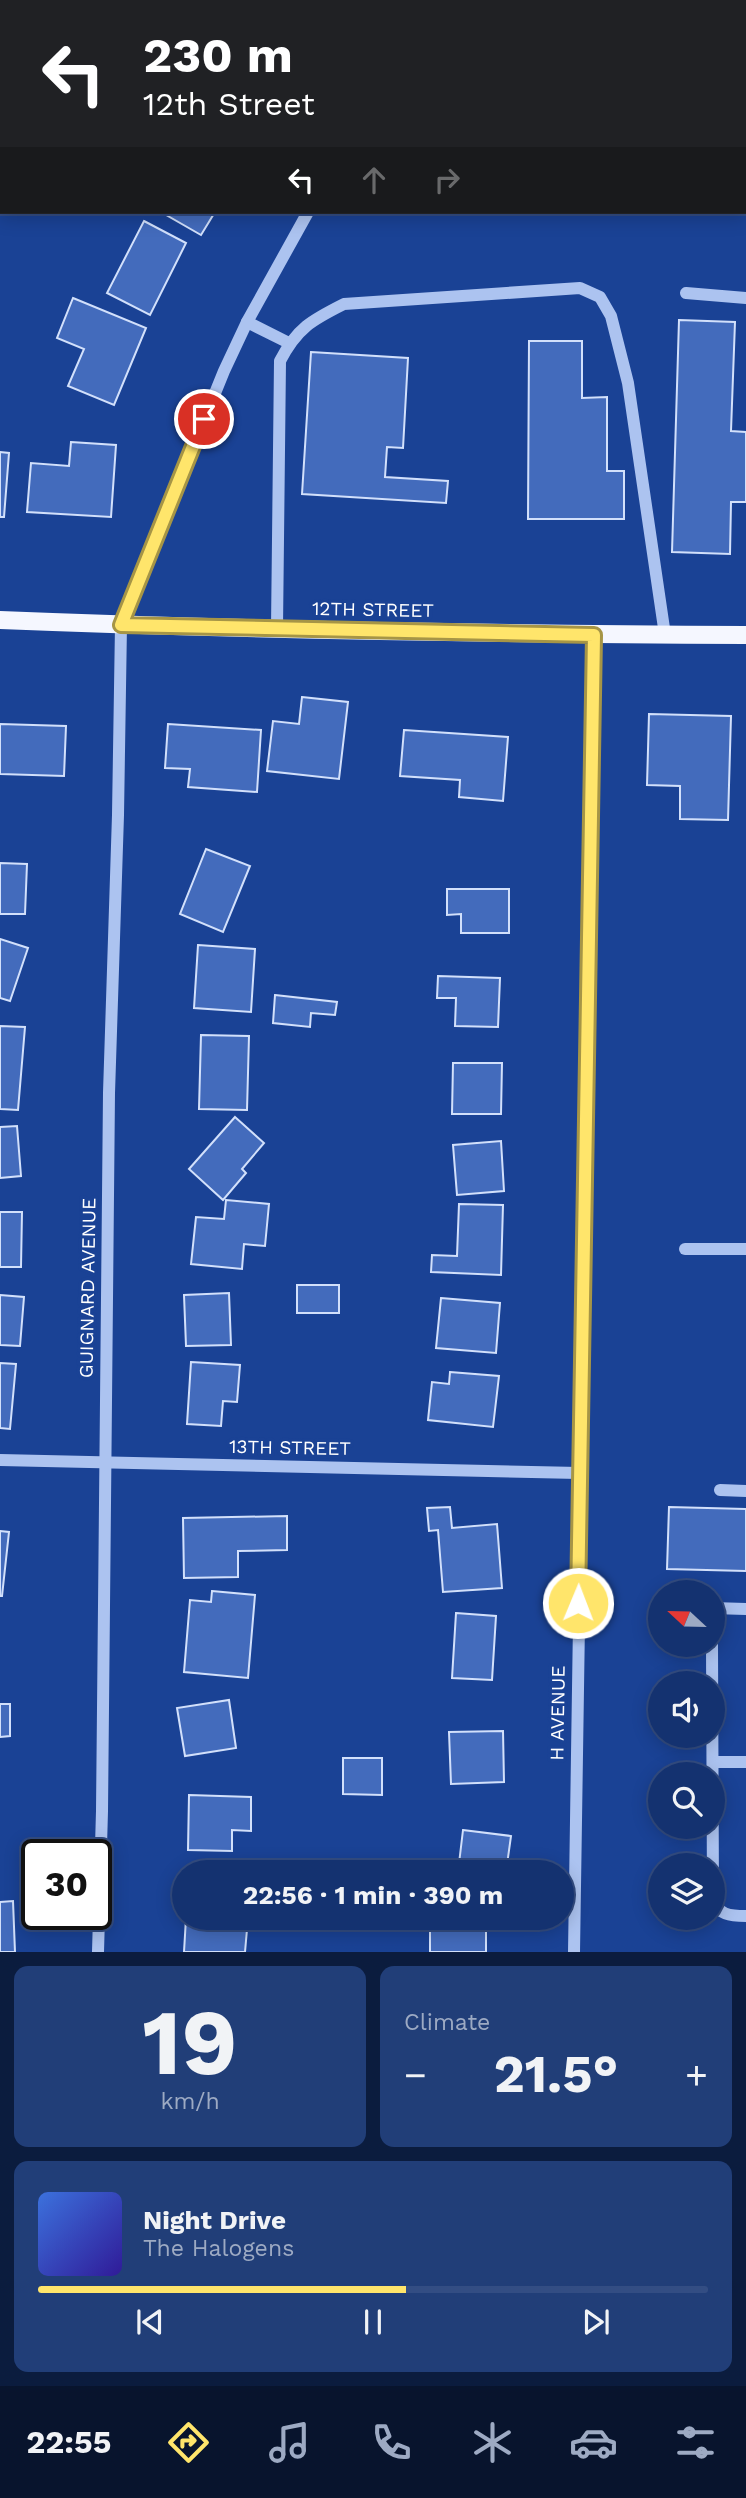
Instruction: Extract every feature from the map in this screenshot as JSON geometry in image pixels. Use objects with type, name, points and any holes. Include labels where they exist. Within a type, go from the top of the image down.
[{"type":"main road","name":"12TH STREET","points":[[0,620],[594,635],[746,635]]},
{"type":"street","points":[[121,625],[169,504],[247,322],[307,214]]},
{"type":"street","points":[[277,628],[281,362],[289,343],[311,320],[344,303],[580,288],[600,297],[611,316],[628,383],[665,635]]},
{"type":"street","points":[[686,293],[746,298]]},
{"type":"street","points":[[247,322],[289,343]]},
{"type":"street","name":"GUIGNARD AVENUE","points":[[98,1952],[102,1811],[109,1093],[118,825],[121,625]]},
{"type":"street","name":"H AVENUE","points":[[574,1952],[579,1473],[594,635]]},
{"type":"street","points":[[685,1249],[746,1249]]},
{"type":"street","name":"13TH STREET","points":[[0,1460],[579,1473]]},
{"type":"street","points":[[720,1490],[746,1491]]},
{"type":"street","points":[[725,1608],[746,1609]]},
{"type":"street","points":[[712,1657],[714,1762]]},
{"type":"street","points":[[725,1762],[746,1762]]},
{"type":"street","points":[[713,1839],[715,1905],[725,1914],[746,1916]]},
{"type":"building","points":[[164,214],[214,214],[201,235]]},
{"type":"building","points":[[144,221],[186,243],[150,315],[107,293]]},
{"type":"building","points":[[73,298],[146,328],[114,405],[68,386],[84,349],[57,338]]},
{"type":"building","points":[[679,320],[735,322],[731,431],[746,432],[746,502],[731,502],[730,554],[672,552]]},
{"type":"building","points":[[529,341],[582,341],[582,398],[607,397],[607,471],[624,471],[624,519],[528,519]]},
{"type":"building","points":[[311,352],[408,358],[403,448],[387,447],[385,477],[448,481],[446,503],[302,494]]},
{"type":"building","points":[[71,442],[116,445],[111,517],[27,512],[31,463],[69,466]]},
{"type":"building","points":[[0,452],[9,453],[4,517],[0,517]]},
{"type":"building","points":[[302,697],[348,702],[339,779],[267,771],[273,721],[299,724]]},
{"type":"building","points":[[649,714],[731,716],[728,820],[680,819],[680,786],[647,785]]},
{"type":"building","points":[[0,724],[66,726],[64,776],[0,774]]},
{"type":"building","points":[[168,724],[261,730],[257,792],[188,787],[190,769],[165,768]]},
{"type":"building","points":[[404,730],[508,737],[503,801],[459,797],[460,780],[400,776]]},
{"type":"building","points":[[206,849],[250,866],[223,932],[180,914]]},
{"type":"building","points":[[0,863],[27,864],[25,914],[0,914]]},
{"type":"building","points":[[447,889],[509,889],[509,933],[461,933],[461,914],[447,915]]},
{"type":"building","points":[[0,939],[28,948],[10,1001],[0,998]]},
{"type":"building","points":[[198,945],[255,949],[251,1012],[194,1008]]},
{"type":"building","points":[[438,976],[500,978],[498,1027],[455,1026],[456,998],[437,998]]},
{"type":"building","points":[[275,995],[337,1002],[335,1015],[311,1013],[310,1027],[273,1023]]},
{"type":"building","points":[[0,1026],[25,1027],[18,1110],[0,1109]]},
{"type":"building","points":[[201,1035],[249,1036],[247,1110],[199,1109]]},
{"type":"building","points":[[453,1063],[502,1063],[501,1114],[452,1114]]},
{"type":"building","points":[[235,1117],[264,1143],[242,1169],[246,1173],[223,1200],[189,1169]]},
{"type":"building","points":[[17,1126],[21,1176],[0,1178],[0,1127]]},
{"type":"building","points":[[501,1141],[504,1191],[457,1195],[453,1145]]},
{"type":"building","points":[[226,1200],[269,1204],[265,1246],[244,1244],[242,1269],[191,1264],[196,1217],[224,1219]]},
{"type":"building","points":[[459,1204],[503,1205],[501,1275],[431,1272],[432,1255],[457,1256]]},
{"type":"building","points":[[0,1212],[22,1212],[21,1267],[0,1267]]},
{"type":"building","points":[[297,1285],[339,1285],[339,1313],[297,1313]]},
{"type":"building","points":[[229,1293],[231,1345],[186,1346],[184,1295]]},
{"type":"building","points":[[0,1295],[24,1297],[20,1346],[0,1345]]},
{"type":"building","points":[[441,1298],[500,1303],[496,1353],[436,1348]]},
{"type":"building","points":[[191,1362],[240,1365],[237,1402],[223,1401],[221,1426],[187,1424]]},
{"type":"building","points":[[0,1363],[16,1364],[10,1429],[0,1428]]},
{"type":"building","points":[[450,1372],[499,1376],[493,1427],[428,1420],[432,1382],[449,1384]]},
{"type":"building","points":[[450,1507],[452,1528],[497,1524],[502,1588],[443,1592],[438,1530],[429,1531],[427,1508]]},
{"type":"building","points":[[669,1507],[746,1509],[746,1571],[667,1569]]},
{"type":"building","points":[[287,1516],[287,1550],[238,1551],[238,1577],[184,1578],[183,1518]]},
{"type":"building","points":[[0,1531],[9,1532],[2,1596],[0,1596]]},
{"type":"building","points":[[212,1591],[255,1595],[248,1678],[184,1672],[190,1600],[211,1602]]},
{"type":"building","points":[[456,1613],[496,1616],[492,1680],[452,1678]]},
{"type":"building","points":[[229,1700],[236,1748],[185,1756],[177,1708]]},
{"type":"building","points":[[0,1704],[10,1704],[10,1736],[0,1737]]},
{"type":"building","points":[[503,1731],[504,1782],[451,1784],[449,1732]]},
{"type":"building","points":[[343,1758],[382,1758],[382,1795],[343,1794]]},
{"type":"building","points":[[189,1795],[251,1797],[251,1831],[232,1830],[232,1851],[188,1850]]},
{"type":"building","points":[[463,1830],[511,1836],[508,1860],[459,1860]]},
{"type":"building","points":[[13,1901],[15,1952],[0,1952],[0,1902]]},
{"type":"building","points":[[185,1930],[247,1930],[245,1952],[184,1952]]},
{"type":"building","points":[[430,1930],[486,1930],[486,1952],[430,1952]]},
{"type":"route","points":[[204,419],[121,625],[594,635],[578,1603]]}]
